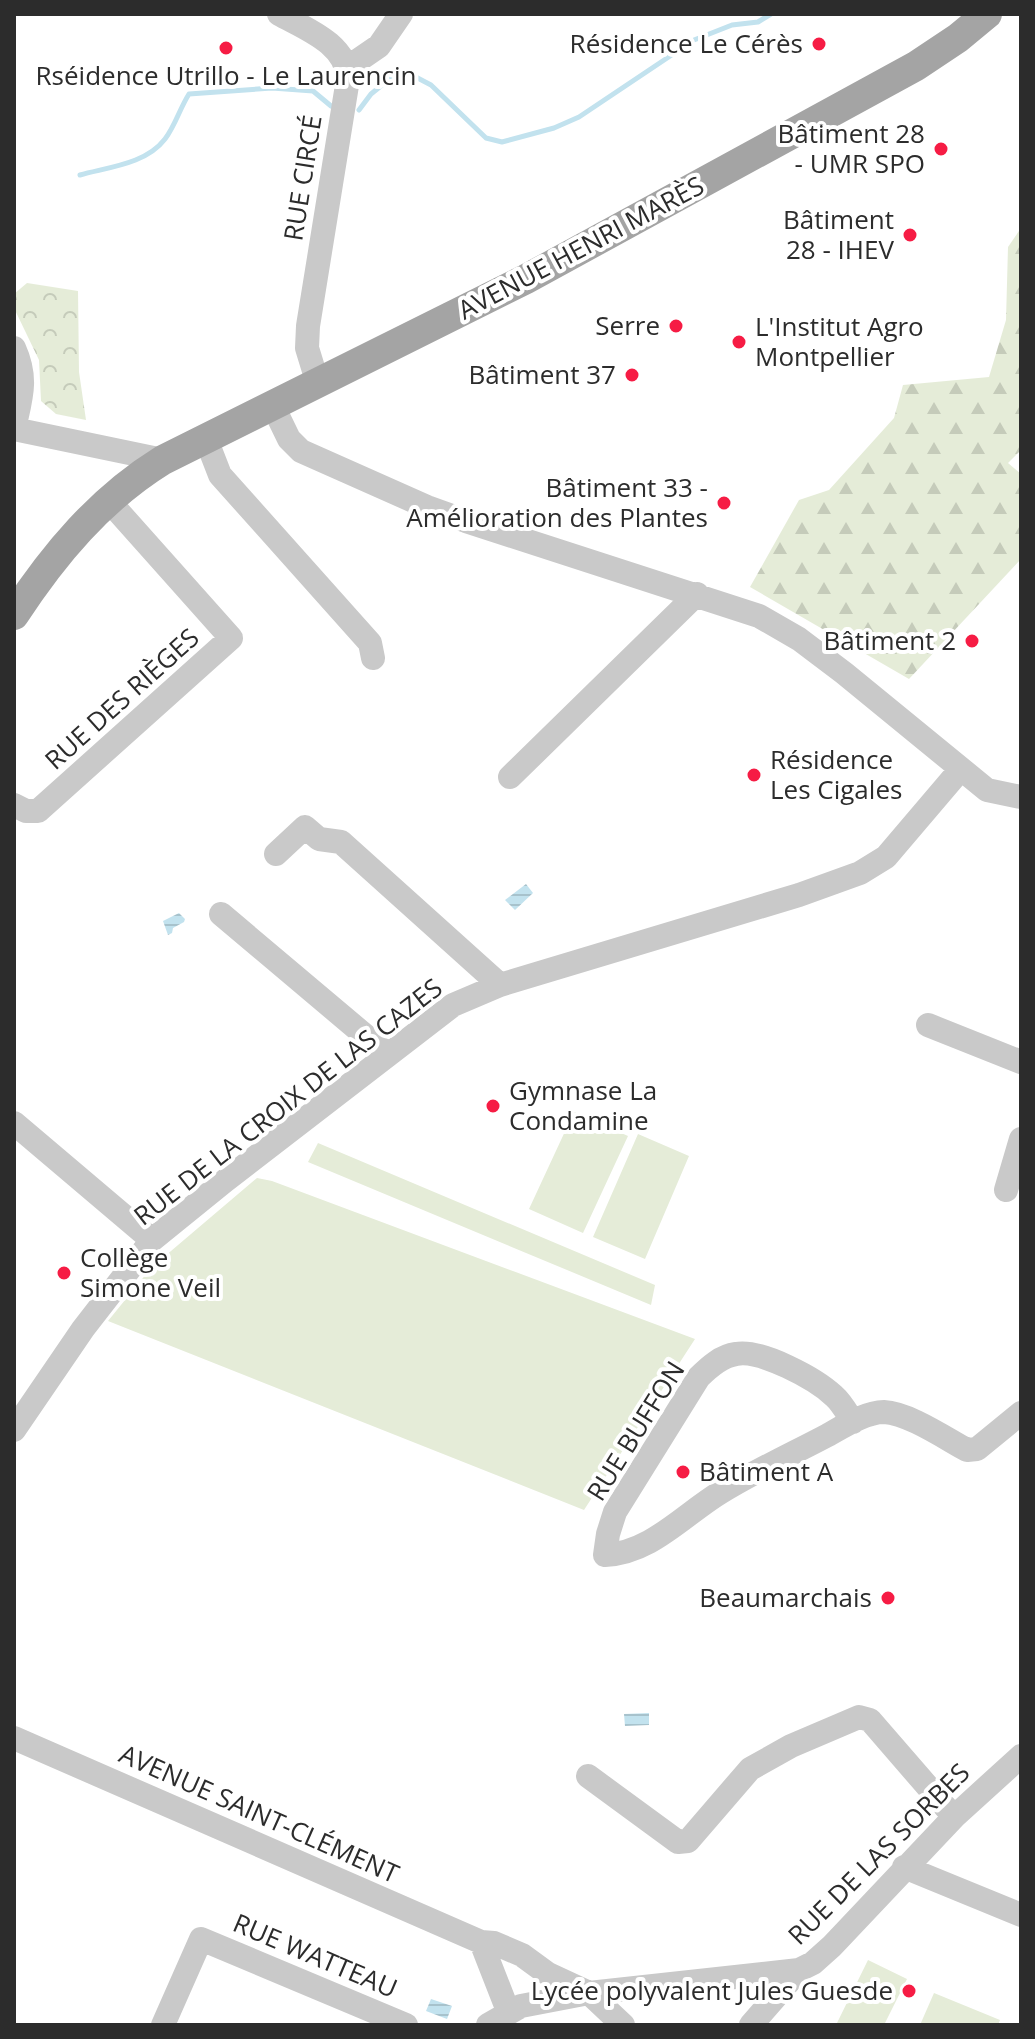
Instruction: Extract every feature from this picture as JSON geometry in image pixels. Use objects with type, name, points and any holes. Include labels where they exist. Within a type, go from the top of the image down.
[{"type":"main road","name":"AVENUE HENRI MARÈS","points":[[14,615],[64,545],[126,484],[163,460],[526,279],[832,113],[939,51],[987,14]]},
{"type":"street","points":[[279,14],[321,37],[337,52],[347,68],[379,46],[401,14]]},
{"type":"street","name":"RUE CIRCÉ","points":[[318,384],[307,348],[308,326],[348,79],[347,68]]},
{"type":"street","points":[[14,348],[24,382],[14,429],[163,460]]},
{"type":"street","points":[[273,406],[296,448],[346,472],[466,521],[759,616],[799,639],[844,673],[987,790],[1021,797]]},
{"type":"street","points":[[206,439],[220,475],[370,643],[373,658]]},
{"type":"street","name":"RUE DES RIÈGES","points":[[14,805],[26,811],[38,811],[231,638],[108,500]]},
{"type":"street","points":[[510,777],[697,594]]},
{"type":"street","name":"RUE DE LA CROIX DE LAS CAZES","points":[[14,1430],[83,1329],[152,1240],[453,1005],[500,985],[799,895],[860,873],[886,857],[960,770]]},
{"type":"street","points":[[276,854],[305,827],[319,839],[341,842],[500,985]]},
{"type":"street","points":[[221,914],[387,1054]]},
{"type":"street","points":[[928,1025],[1021,1062]]},
{"type":"street","points":[[14,1123],[152,1240]]},
{"type":"street","points":[[1006,1190],[1021,1139]]},
{"type":"street","name":"RUE BUFFON","points":[[853,1422],[833,1395],[793,1370],[761,1356],[737,1353],[722,1359],[699,1377],[615,1512],[605,1555],[634,1550],[650,1542],[719,1493],[853,1422],[877,1413],[893,1414],[967,1450],[977,1449],[1021,1413]]},
{"type":"street","points":[[588,1776],[678,1842],[688,1841],[750,1769],[791,1746],[859,1717],[870,1720],[954,1817]]},
{"type":"street","name":"AVENUE SAINT-CLÉMENT","points":[[16,1744],[481,1942],[494,1943],[522,1955],[548,1974],[589,1993]]},
{"type":"street","name":"RUE DE LAS SORBES","points":[[498,2018],[542,2002],[589,1993],[799,1970],[813,1963],[954,1817],[1021,1756]]},
{"type":"street","points":[[904,1867],[1021,1915]]},
{"type":"street","name":"RUE WATTEAU","points":[[163,2025],[201,1939],[406,2025]]},
{"type":"street","points":[[481,1942],[498,2018]]},
{"type":"street","points":[[751,2025],[799,1970]]},
{"type":"street","points":[[542,2002],[549,1991],[548,1974]]},
{"type":"street","points":[[589,1993],[623,2025]]},
{"type":"green space","points":[[1021,228],[1021,450],[1008,463],[1021,474],[1021,559],[909,679],[750,587],[799,500],[829,490],[894,418],[903,385],[989,377],[1006,320],[1008,247]]},
{"type":"green space","points":[[27,283],[78,291],[79,372],[86,420],[56,414],[41,401],[39,360],[14,308],[14,294]]},
{"type":"green space","points":[[574,1112],[628,1136],[583,1233],[529,1209]]},
{"type":"green space","points":[[638,1134],[689,1156],[645,1259],[593,1237]]},
{"type":"green space","points":[[318,1143],[655,1285],[651,1305],[308,1162]]},
{"type":"green space","points":[[257,1178],[695,1339],[584,1510],[108,1321],[151,1268]]},
{"type":"green space","points":[[868,1960],[907,1979],[884,2025],[836,2025]]},
{"type":"green space","points":[[934,1993],[1000,2020],[998,2025],[920,2025]]},
{"type":"water","points":[[526,884],[533,893],[515,910],[505,900]]},
{"type":"water","points":[[179,913],[184,922],[168,935],[163,921]]},
{"type":"water","points":[[649,1713],[649,1725],[625,1726],[624,1714]]},
{"type":"water","points":[[431,1999],[452,2006],[447,2019],[426,2011]]},
{"type":"waterway","points":[[359,110],[371,94],[392,77],[410,74],[431,85],[486,138],[502,142],[554,128],[579,117],[694,40],[732,25],[758,22],[771,14]]},
{"type":"waterway","points":[[80,175],[148,154],[169,134],[189,94],[272,88],[313,91],[331,106]]},
{"type":"place","name":"Résidence Le Cérès","points":[[819,44]]},
{"type":"place","name":"Rséidence Utrillo - Le Laurencin","points":[[226,48]]},
{"type":"place","name":"Bâtiment 28 - UMR SPO","points":[[941,149]]},
{"type":"place","name":"Bâtiment 28 - IHEV","points":[[910,235]]},
{"type":"place","name":"Serre","points":[[676,326]]},
{"type":"place","name":"L'Institut Agro Montpellier","points":[[739,342]]},
{"type":"place","name":"Bâtiment 37","points":[[632,375]]},
{"type":"place","name":"Bâtiment 33 - Amélioration des Plantes","points":[[724,503]]},
{"type":"place","name":"Bâtiment 2","points":[[972,641]]},
{"type":"place","name":"Résidence Les Cigales","points":[[754,775]]},
{"type":"place","name":"Gymnase La Condamine","points":[[493,1106]]},
{"type":"place","name":"Collège Simone Veil","points":[[64,1273]]},
{"type":"place","name":"Bâtiment A","points":[[683,1472]]},
{"type":"place","name":"Beaumarchais","points":[[888,1598]]},
{"type":"place","name":"Lycée polyvalent Jules Guesde","points":[[909,1991]]}]
